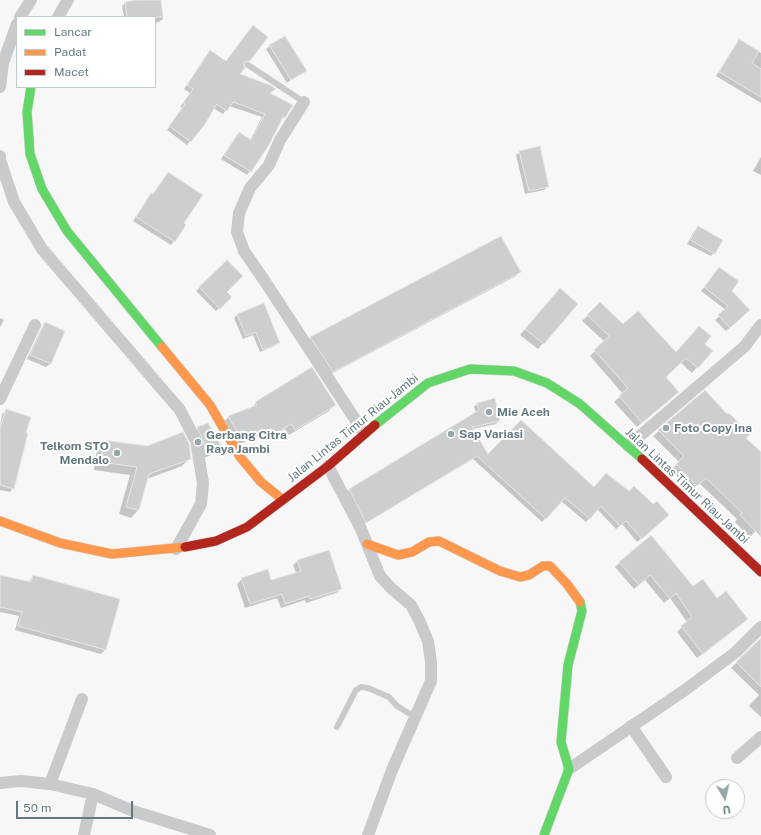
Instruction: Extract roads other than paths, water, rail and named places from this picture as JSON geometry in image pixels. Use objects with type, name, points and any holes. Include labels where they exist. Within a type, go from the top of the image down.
[{"type":"main road","points":[[30,88],[27,112],[30,154],[42,189],[67,231],[210,405],[240,457],[261,482],[282,500]]},
{"type":"main road","name":"Jalan Lintas Timur Riau-Jambi","points":[[0,521],[60,543],[112,554],[176,549],[216,541],[247,527],[328,466],[364,433],[428,383],[470,369],[514,371],[547,383],[580,404],[628,446],[761,572]]},
{"type":"main road","points":[[367,544],[398,555],[412,552],[429,542],[439,542],[500,571],[520,577],[529,575],[543,566],[550,566],[581,604],[582,611],[568,665],[561,742],[569,769],[544,835]]},
{"type":"street","points":[[21,16],[31,0]]},
{"type":"street","points":[[59,16],[68,0]]},
{"type":"street","points":[[0,87],[3,63],[16,27]]},
{"type":"street","points":[[304,102],[280,140],[269,165],[250,188],[239,213],[237,232],[244,251],[364,433]]},
{"type":"street","points":[[0,156],[14,202],[42,249],[180,410],[196,441],[203,483],[200,504],[176,549]]},
{"type":"street","points":[[0,399],[35,325]]},
{"type":"street","points":[[628,446],[744,347],[761,325]]},
{"type":"street","points":[[328,466],[361,529],[380,576],[391,588],[411,605],[420,620],[428,640],[431,662],[431,681],[392,770],[368,835]]},
{"type":"street","points":[[569,769],[630,726],[685,690],[730,656],[761,627]]},
{"type":"street","points":[[50,784],[82,700]]},
{"type":"street","points":[[630,726],[666,777]]},
{"type":"street","points":[[737,758],[761,736]]},
{"type":"street","points":[[0,783],[21,781],[50,784],[93,794],[133,811],[210,835]]},
{"type":"street","points":[[84,835],[93,794]]},
{"type":"lane","points":[[248,65],[304,102]]},
{"type":"lane","points":[[337,727],[356,690],[360,687],[368,688],[389,697],[397,706],[415,717]]},
{"type":"place","name":"Mie Aceh","points":[[489,412]]},
{"type":"place","name":"Foto Copy Ina","points":[[666,428]]},
{"type":"place","name":"Sap Variasi","points":[[451,434]]},
{"type":"place","name":"Gerbang Citra Raya Jambi","points":[[198,442]]},
{"type":"place","name":"Telkom STO Mendalo","points":[[117,453]]}]
